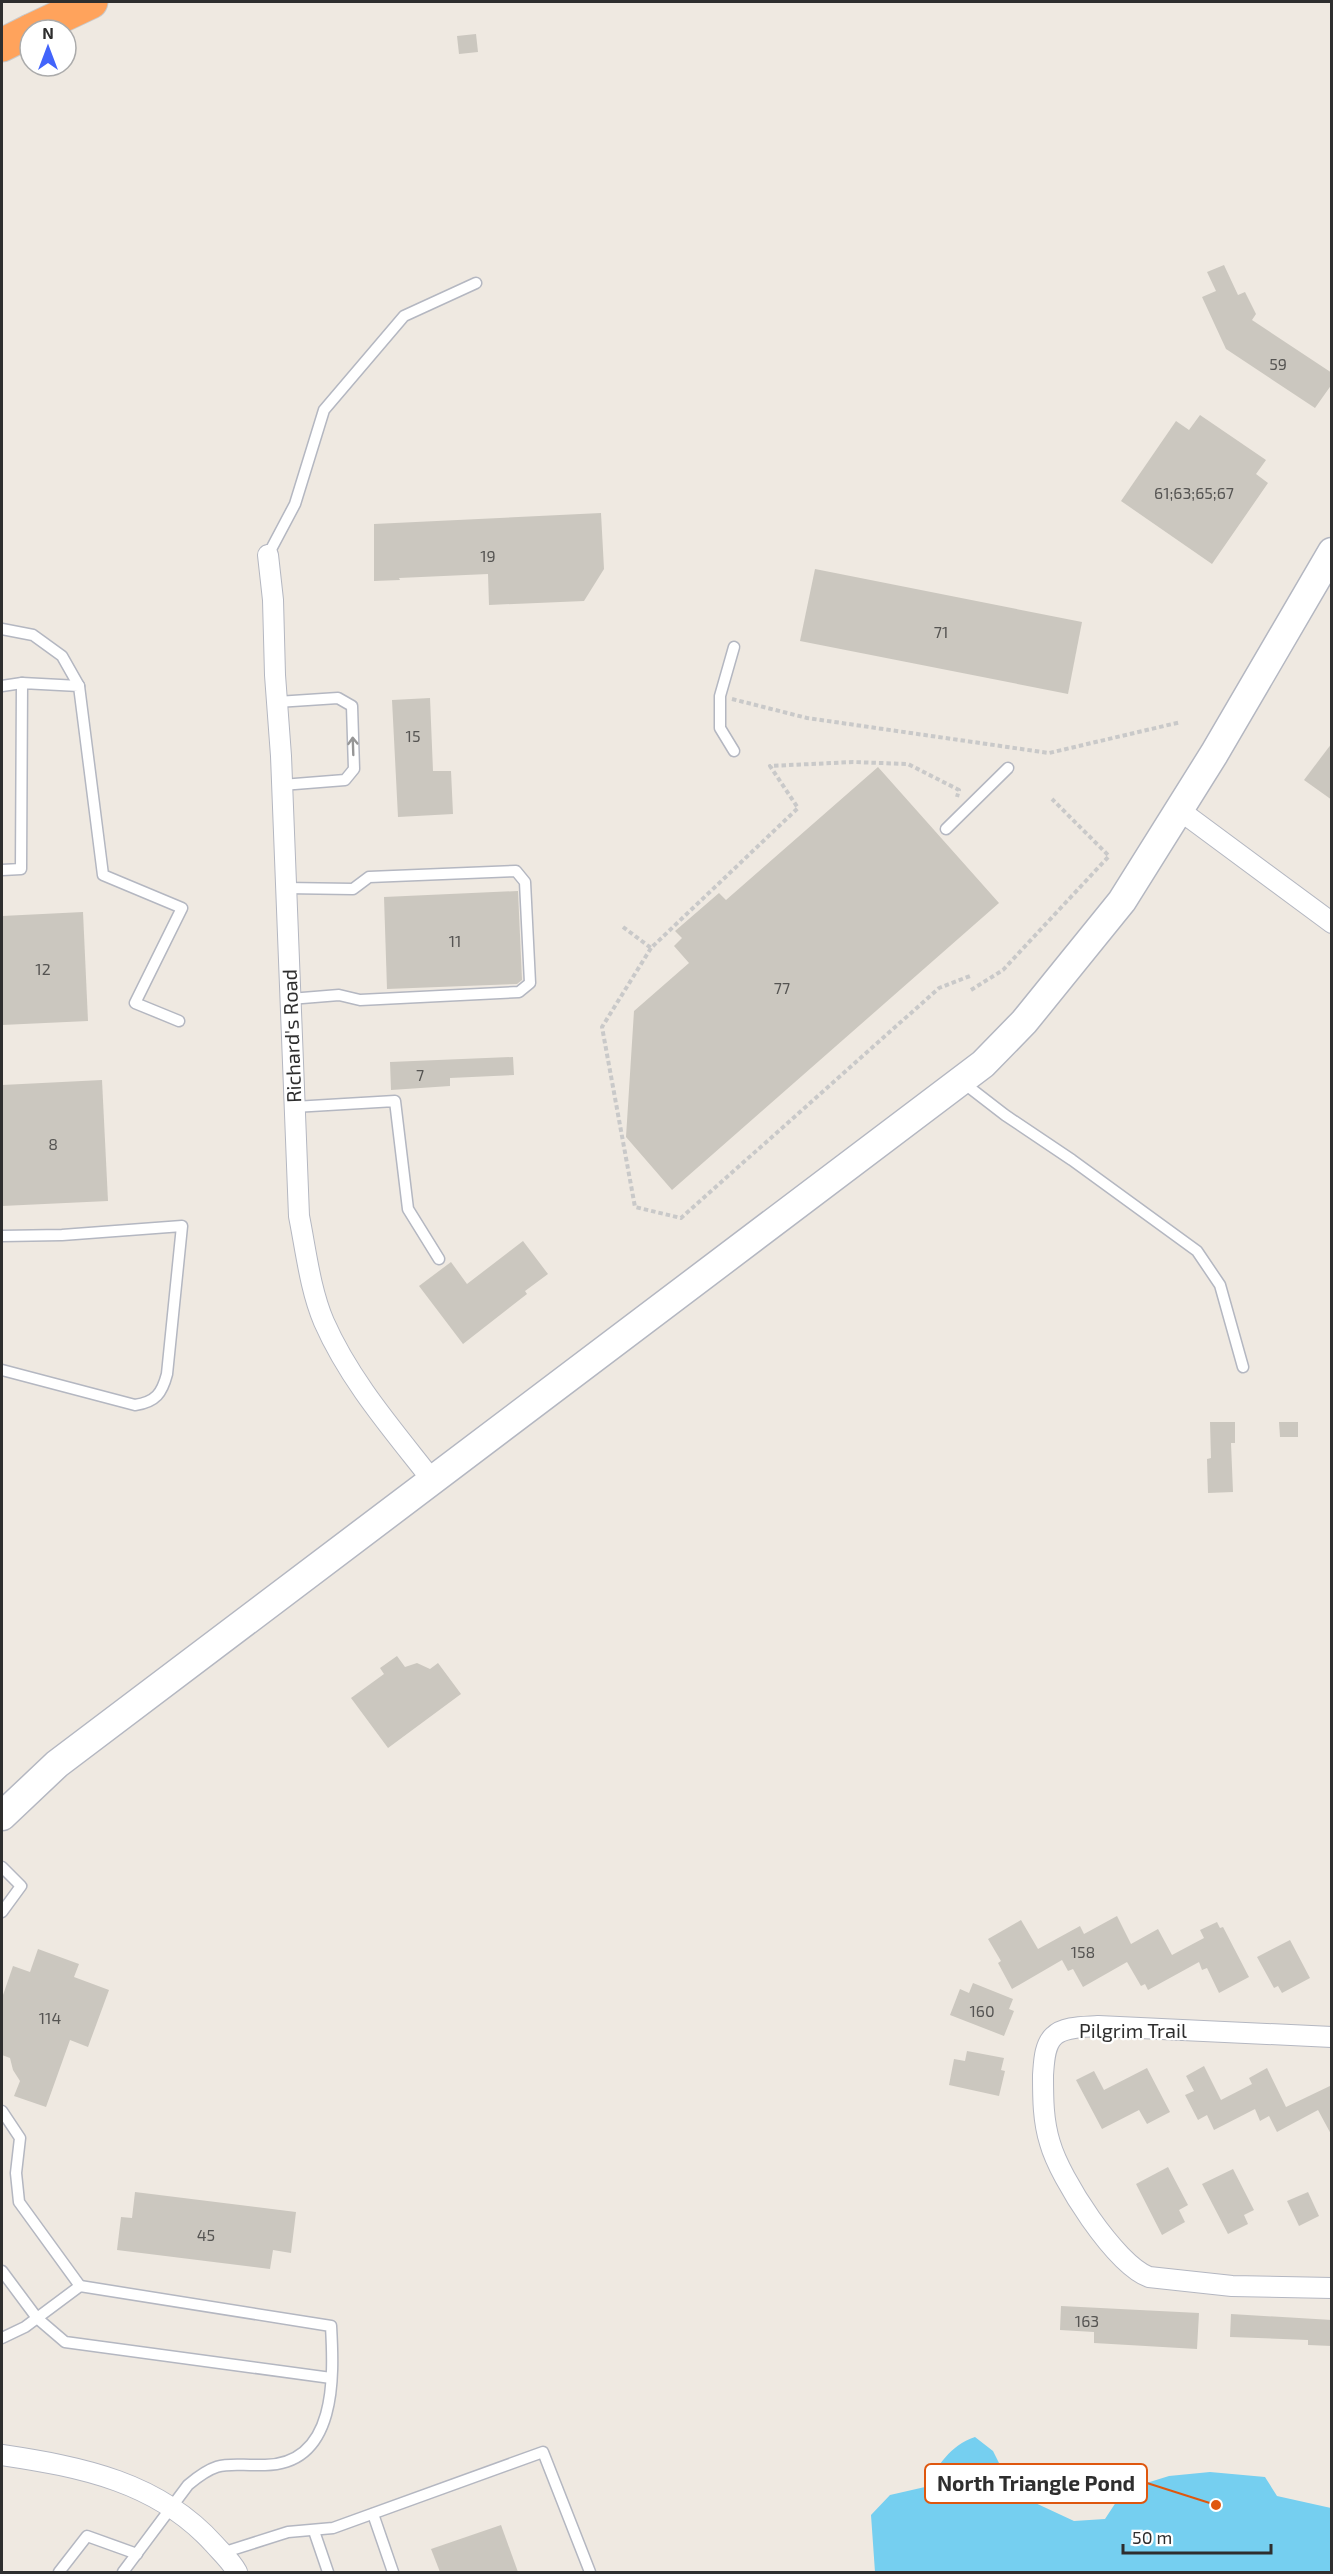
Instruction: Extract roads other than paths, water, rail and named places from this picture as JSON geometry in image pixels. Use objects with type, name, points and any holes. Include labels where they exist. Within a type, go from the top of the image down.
[{"type":"highway","points":[[57,18],[90,2]]},
{"type":"highway","points":[[2,45],[18,37]]},
{"type":"street","points":[[2,1816],[57,1764],[983,1064],[1024,1022],[1122,902],[1214,754],[1332,552]]},
{"type":"street","name":"Richard's Road","points":[[268,555],[273,600],[282,785],[299,1215],[311,1278],[323,1320],[342,1358],[373,1405],[432,1480]]},
{"type":"street","points":[[1178,809],[1332,923]]},
{"type":"street","name":"Pilgrim Trail","points":[[1332,2037],[1098,2026],[1070,2029],[1054,2035],[1045,2055],[1043,2089],[1046,2128],[1053,2154],[1080,2202],[1132,2268],[1149,2277],[1232,2286],[1332,2288]]},
{"type":"street","points":[[2,2455],[117,2479],[171,2506],[200,2529],[237,2572]]},
{"type":"lane","points":[[268,555],[296,504],[324,410],[404,316],[476,284]]},
{"type":"lane","points":[[2,629],[33,635],[62,656],[79,686],[103,875],[182,908],[135,1003],[179,1021]]},
{"type":"lane","points":[[734,647],[720,696],[720,728],[734,751]]},
{"type":"lane","points":[[2,686],[22,683],[79,686]]},
{"type":"lane","points":[[2,870],[21,869],[22,683]]},
{"type":"lane","points":[[277,702],[338,698],[352,706],[354,769],[345,780],[282,785]]},
{"type":"lane","points":[[946,830],[1008,768]]},
{"type":"lane","points":[[285,888],[353,889],[369,878],[516,871],[525,882],[530,983],[519,992],[360,1000],[339,995],[290,999]]},
{"type":"lane","points":[[961,1081],[1005,1115],[1072,1160],[1197,1251],[1220,1286],[1243,1367]]},
{"type":"lane","points":[[294,1107],[395,1101],[408,1209],[439,1259]]},
{"type":"lane","points":[[2,1236],[62,1235],[182,1226],[167,1374],[163,1389],[155,1400],[135,1405],[2,1370]]},
{"type":"lane","points":[[2,1867],[21,1886],[2,1912]]},
{"type":"lane","points":[[2,2111],[20,2138],[16,2173],[19,2202],[80,2286],[331,2326],[333,2364],[327,2418],[311,2447],[292,2459],[267,2466],[236,2463],[215,2465],[188,2485],[123,2572]]},
{"type":"lane","points":[[2,2271],[37,2318],[65,2342],[331,2378]]},
{"type":"lane","points":[[2,2338],[37,2318],[80,2286]]},
{"type":"lane","points":[[222,2553],[288,2532],[333,2528],[543,2452],[590,2572]]},
{"type":"lane","points":[[373,2514],[393,2572]]},
{"type":"lane","points":[[314,2531],[328,2572]]},
{"type":"lane","points":[[59,2572],[87,2536],[136,2554]]},
{"type":"water","points":[[975,2437],[993,2451],[1014,2493],[1074,2521],[1105,2519],[1124,2490],[1169,2476],[1210,2472],[1265,2477],[1277,2496],[1331,2508],[1331,2572],[875,2572],[871,2515],[890,2495],[925,2487],[951,2451]]},
{"type":"place","name":"North Triangle Pond","points":[[1216,2505]]}]
